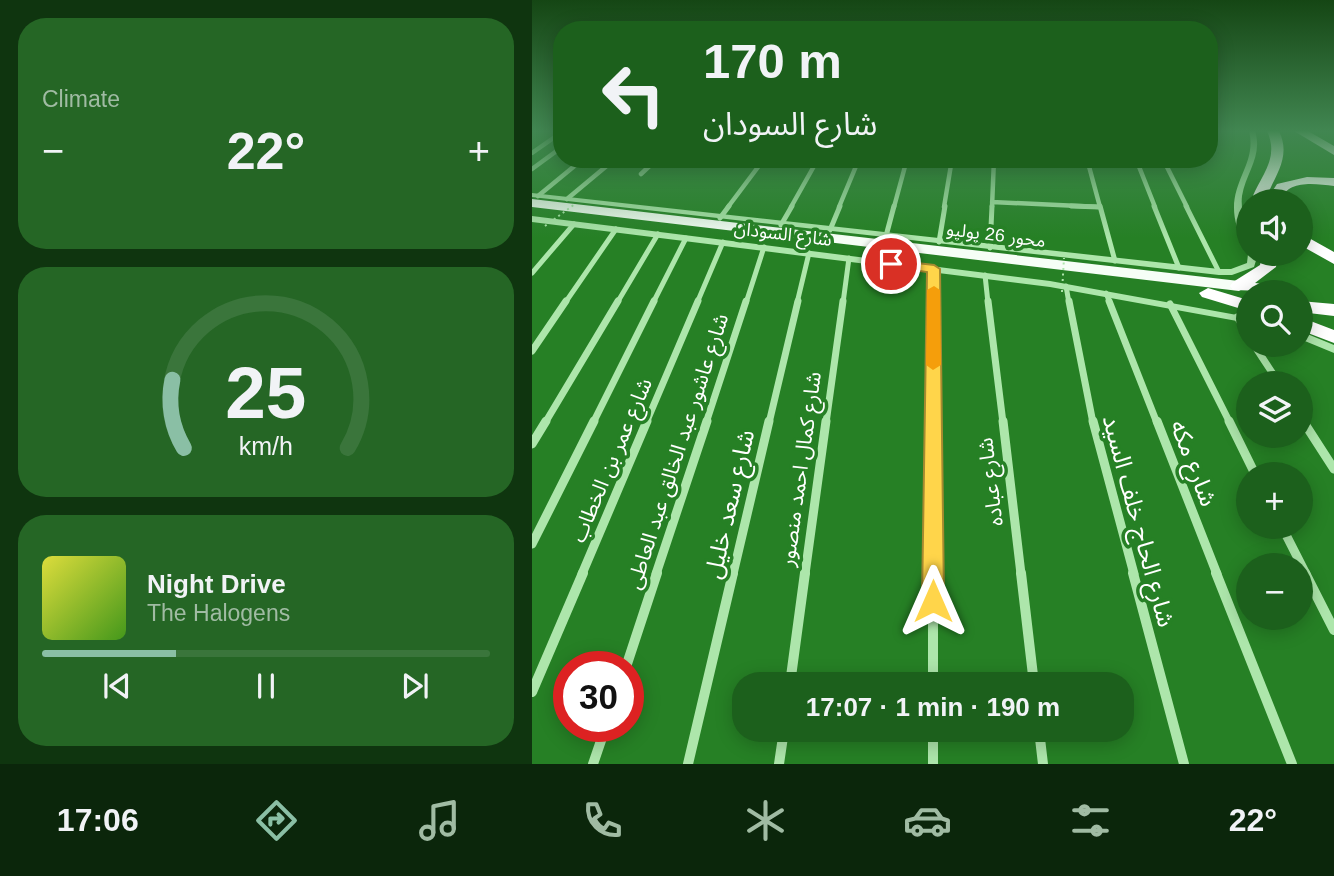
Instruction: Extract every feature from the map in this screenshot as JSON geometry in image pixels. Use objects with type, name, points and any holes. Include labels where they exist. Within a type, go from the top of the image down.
[{"type":"highway","points":[[1261,189],[1275,167]]},
{"type":"highway","points":[[1278,189],[1293,183],[1334,183]]},
{"type":"highway","name":"محور 26 يوليو","points":[[534,198],[1236,291]]},
{"type":"highway","name":"محور 26 يوليو","points":[[532,211],[1208,293],[1236,292]]},
{"type":"highway","points":[[1313,246],[1334,260]]},
{"type":"highway","points":[[1256,280],[1268,266]]},
{"type":"highway","points":[[1208,293],[1236,309]]},
{"type":"highway","points":[[1313,296],[1334,298]]},
{"type":"highway","points":[[1313,308],[1334,310]]},
{"type":"highway","points":[[1313,328],[1334,337]]},
{"type":"street","points":[[1242,189],[1250,167]]},
{"type":"street","points":[[534,198],[572,168]]},
{"type":"street","points":[[571,202],[606,168]]},
{"type":"street","points":[[641,174],[647,168]]},
{"type":"street","points":[[720,218],[757,168]]},
{"type":"street","points":[[781,225],[813,168]]},
{"type":"street","points":[[830,230],[855,168]]},
{"type":"street","points":[[887,236],[905,168]]},
{"type":"street","points":[[939,242],[951,168]]},
{"type":"street","points":[[990,248],[994,168]]},
{"type":"street","points":[[1089,168],[1115,261]]},
{"type":"street","points":[[1140,168],[1179,268]]},
{"type":"street","points":[[1167,168],[1219,272]]},
{"type":"street","points":[[534,198],[1219,272],[1243,270],[1249,266]]},
{"type":"street","points":[[992,202],[1100,207]]},
{"type":"street","name":"شارع السودان","points":[[532,219],[985,275],[1236,313]]},
{"type":"street","points":[[532,272],[574,224]]},
{"type":"street","points":[[532,351],[616,229]]},
{"type":"street","points":[[532,444],[658,234]]},
{"type":"street","points":[[532,544],[686,238]]},
{"type":"street","name":"شارع عمر بن الخطاب","points":[[532,692],[723,242]]},
{"type":"street","name":"شارع عاشور عبد الخالق عبد العاطى","points":[[631,651],[764,247]]},
{"type":"street","name":"شارع سعد خليل","points":[[688,764],[808,253]]},
{"type":"street","name":"شارع كمال احمد منصور","points":[[792,672],[849,258]]},
{"type":"street","points":[[933,672],[934,269]]},
{"type":"street","name":"شارع عباده","points":[[985,275],[1033,672]]},
{"type":"street","name":"شارع الحاج خلف السيد","points":[[1064,289],[1090,411],[1184,764]]},
{"type":"street","name":"شارع مكه","points":[[1106,293],[1292,764]]},
{"type":"street","points":[[1170,304],[1249,462]]},
{"type":"street","points":[[1313,340],[1334,349]]},
{"type":"street","points":[[1313,437],[1334,469]]},
{"type":"street","points":[[1288,539],[1334,630]]},
{"type":"street","points":[[593,764],[601,742]]},
{"type":"street","points":[[779,764],[782,742]]},
{"type":"street","points":[[933,742],[933,764]]},
{"type":"street","points":[[1040,742],[1043,764]]},
{"type":"path","points":[[545,226],[571,202]]},
{"type":"path","points":[[1064,258],[1064,289]]},
{"type":"slow traffic","points":[[933,365],[934,290]]},
{"type":"route","points":[[891,264],[934,269],[933,601]]}]
